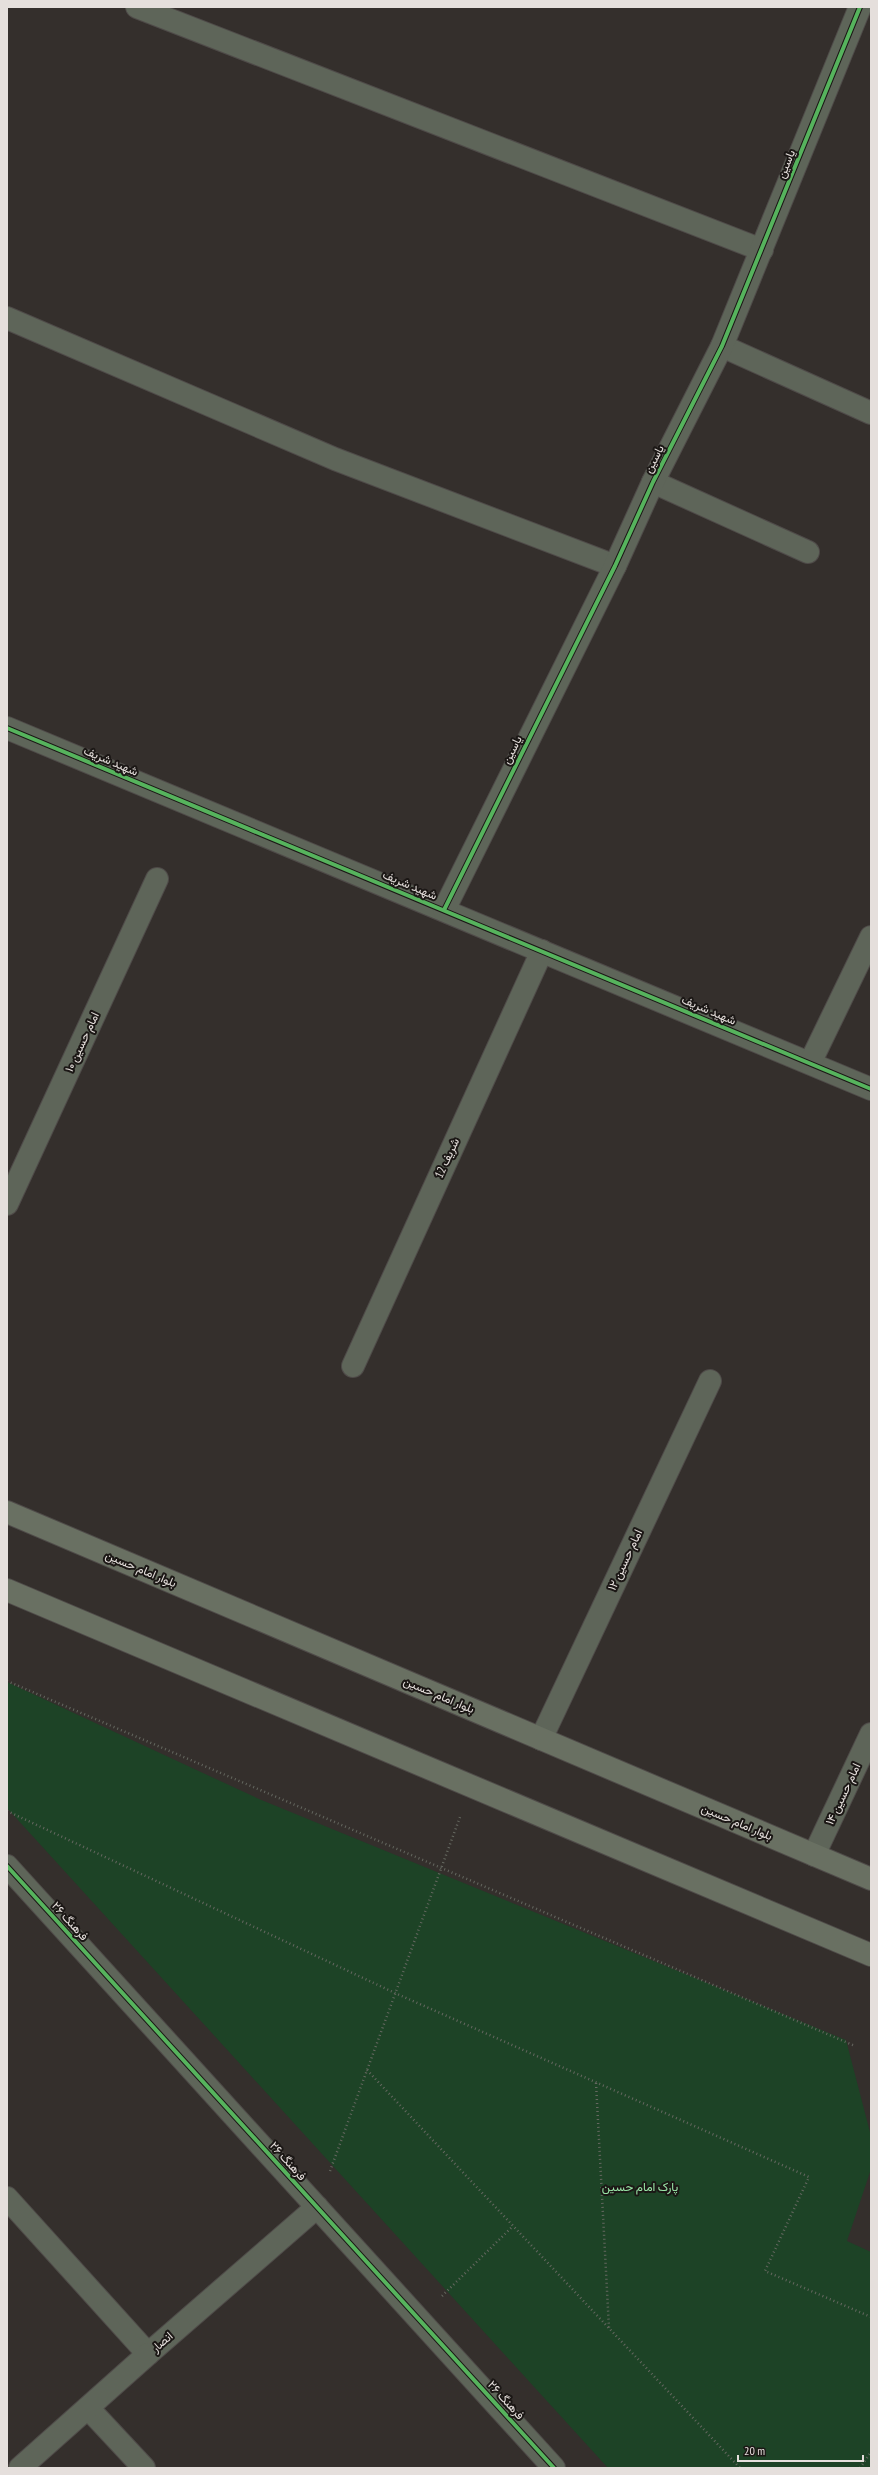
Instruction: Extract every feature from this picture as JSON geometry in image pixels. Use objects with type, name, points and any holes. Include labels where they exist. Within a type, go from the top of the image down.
[{"type":"main road","name":"بلوار امام حسین","points":[[7,1512],[871,1879]]},
{"type":"main road","points":[[7,1590],[871,1955]]},
{"type":"street","points":[[137,7],[762,250]]},
{"type":"street","name":"یاسین","points":[[444,910],[615,566],[653,482],[722,346],[860,7]]},
{"type":"street","points":[[7,318],[335,459],[615,566]]},
{"type":"street","points":[[722,346],[871,413]]},
{"type":"street","points":[[653,482],[808,552]]},
{"type":"street","name":"شهید شریف","points":[[7,728],[871,1089]]},
{"type":"street","name":"امام حسین ۱۰","points":[[7,1204],[157,879]]},
{"type":"street","points":[[810,1063],[871,937]]},
{"type":"street","name":"شریف 12","points":[[353,1366],[542,951]]},
{"type":"street","name":"امام حسین ۱۲","points":[[541,1738],[710,1381]]},
{"type":"street","name":"امام حسین ۱۴","points":[[814,1855],[871,1734]]},
{"type":"street","name":"فرهنگ ۲۶","points":[[7,1866],[554,2468]]},
{"type":"street","name":"انصار","points":[[7,2198],[148,2354],[317,2207]]},
{"type":"street","points":[[20,2468],[148,2354]]},
{"type":"street","points":[[88,2408],[144,2468]]},
{"type":"path","points":[[7,1681],[442,1866],[855,2046]]},
{"type":"path","points":[[317,2207],[471,1786]]},
{"type":"path","points":[[7,1811],[395,1993],[809,2177],[765,2271],[871,2317]]},
{"type":"path","points":[[367,2070],[740,2468]]},
{"type":"path","points":[[596,2083],[609,2329]]},
{"type":"path","points":[[419,2319],[513,2226]]},
{"type":"path","points":[[860,2468],[871,2452]]},
{"type":"green space","name":"پارک امام حسین","points":[[7,1682],[259,1799],[846,2040],[871,2136],[871,2169],[847,2241],[871,2252],[871,2468],[608,2468],[7,1808]]},
{"type":"cycle path","points":[[444,910],[615,566],[653,482],[722,346],[860,7]]},
{"type":"cycle path","points":[[7,728],[871,1089]]},
{"type":"cycle path","points":[[7,1866],[554,2468]]}]
